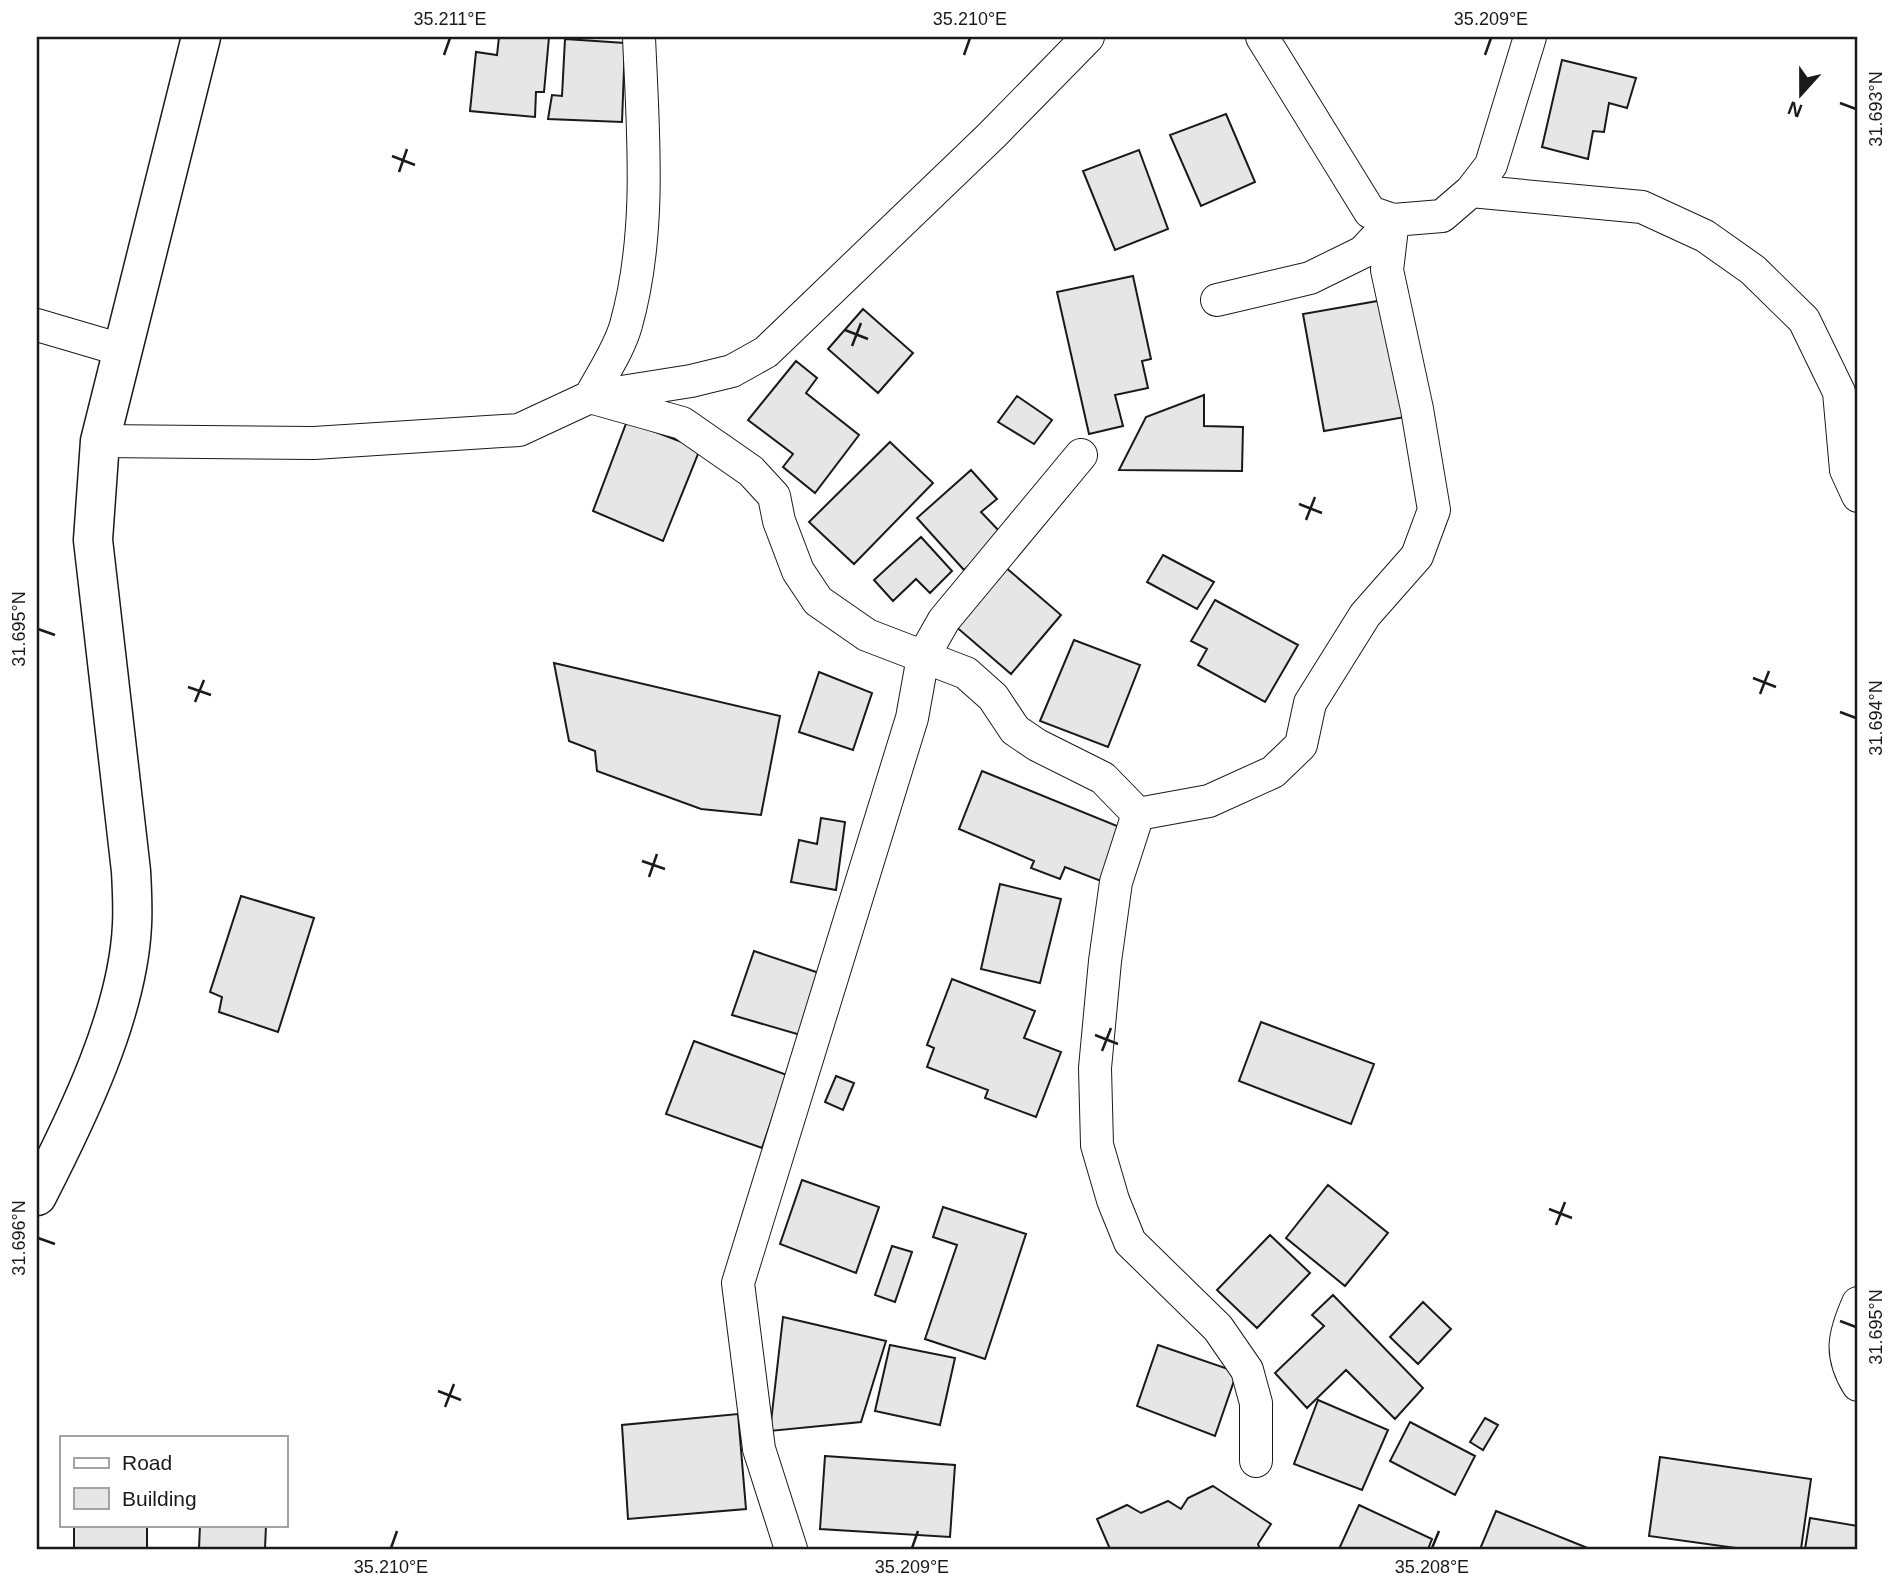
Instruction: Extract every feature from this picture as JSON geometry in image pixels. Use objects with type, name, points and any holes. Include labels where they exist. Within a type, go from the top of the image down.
[{"type":"street","points":[[37,1196],[62,1147],[103,1052],[120,992],[132,926],[128,836],[102,639],[93,540],[100,441],[201,37]]},
{"type":"street","points":[[590,397],[625,328],[636,281],[645,170],[639,37]]},
{"type":"street","points":[[100,441],[314,443],[519,430],[590,397],[691,381],[733,371],[766,352],[992,135],[1088,37]]},
{"type":"street","points":[[1262,37],[1370,212],[1393,220],[1442,216],[1471,191],[1491,165],[1530,37]]},
{"type":"street","points":[[1471,191],[1642,207],[1705,236],[1754,270],[1804,320],[1839,392],[1846,470],[1858,496]]},
{"type":"street","points":[[1217,300],[1310,278],[1363,252],[1393,220]]},
{"type":"street","points":[[1138,814],[1209,801],[1272,772],[1301,745],[1310,703],[1365,615],[1417,556],[1434,510],[1417,409],[1387,270],[1393,220]]},
{"type":"street","points":[[37,325],[122,350]]},
{"type":"street","points":[[590,397],[682,423],[751,471],[774,496],[779,521],[798,571],[818,601],[867,635],[966,673],[993,697],[1015,730],[1037,745],[1103,778],[1138,814]]},
{"type":"street","points":[[791,1549],[759,1449],[738,1283],[912,719],[923,657],[943,620],[1081,455]]},
{"type":"street","points":[[1138,814],[1116,882],[1105,961],[1095,1068],[1097,1144],[1113,1200],[1130,1242],[1218,1328],[1247,1370],[1256,1403],[1256,1461]]},
{"type":"street","points":[[1858,1303],[1847,1327],[1845,1359],[1858,1385]]},
{"type":"building","points":[[499,37],[549,37],[544,92],[536,92],[535,117],[470,111],[476,52],[497,55]]},
{"type":"building","points":[[565,39],[625,43],[622,122],[548,119],[552,95],[562,96]]},
{"type":"building","points":[[1562,60],[1636,78],[1627,108],[1609,103],[1604,132],[1593,131],[1588,159],[1542,147]]},
{"type":"building","points":[[1226,114],[1255,182],[1201,206],[1170,135]]},
{"type":"building","points":[[1139,150],[1168,229],[1115,250],[1083,171]]},
{"type":"building","points":[[1133,276],[1151,359],[1142,361],[1148,388],[1115,395],[1123,426],[1089,434],[1057,292]]},
{"type":"building","points":[[1389,299],[1411,416],[1324,431],[1303,314]]},
{"type":"building","points":[[863,309],[913,353],[878,393],[828,349]]},
{"type":"building","points":[[796,361],[817,378],[806,393],[859,435],[815,493],[783,467],[793,454],[748,420]]},
{"type":"building","points":[[1204,395],[1204,426],[1243,427],[1242,471],[1119,470],[1146,417]]},
{"type":"building","points":[[1017,396],[1052,420],[1034,444],[998,422]]},
{"type":"building","points":[[627,421],[700,449],[663,541],[593,511]]},
{"type":"building","points":[[890,442],[933,483],[854,564],[809,522]]},
{"type":"building","points":[[971,470],[997,499],[981,512],[1003,535],[964,570],[917,518]]},
{"type":"building","points":[[921,537],[952,571],[930,593],[916,579],[893,601],[874,580]]},
{"type":"building","points":[[1163,555],[1214,582],[1197,609],[1147,582]]},
{"type":"building","points":[[1004,566],[1061,615],[1011,674],[954,625]]},
{"type":"building","points":[[1215,600],[1298,645],[1265,702],[1198,665],[1207,649],[1191,641]]},
{"type":"building","points":[[1074,640],[1140,665],[1108,747],[1040,721]]},
{"type":"building","points":[[554,663],[780,716],[761,815],[701,809],[597,771],[595,751],[569,741]]},
{"type":"building","points":[[819,672],[872,693],[853,750],[799,732]]},
{"type":"building","points":[[982,771],[1122,828],[1101,881],[1065,867],[1060,879],[1031,868],[1034,861],[959,829]]},
{"type":"building","points":[[821,818],[845,822],[836,890],[791,882],[799,840],[817,844]]},
{"type":"building","points":[[1000,884],[1061,899],[1040,983],[981,969]]},
{"type":"building","points":[[241,896],[314,918],[278,1032],[219,1012],[222,997],[210,992]]},
{"type":"building","points":[[754,951],[825,975],[804,1036],[732,1015]]},
{"type":"building","points":[[952,979],[1035,1011],[1024,1038],[1061,1052],[1036,1117],[985,1098],[988,1090],[927,1067],[934,1048],[927,1045]]},
{"type":"building","points":[[1261,1022],[1374,1064],[1351,1124],[1239,1081]]},
{"type":"building","points":[[694,1041],[787,1075],[762,1148],[666,1114]]},
{"type":"building","points":[[836,1076],[854,1083],[843,1110],[825,1102]]},
{"type":"building","points":[[802,1180],[879,1207],[856,1273],[780,1244]]},
{"type":"building","points":[[1328,1185],[1388,1233],[1345,1286],[1286,1238]]},
{"type":"building","points":[[943,1207],[1026,1234],[985,1359],[925,1339],[957,1245],[933,1237]]},
{"type":"building","points":[[1270,1235],[1310,1273],[1257,1328],[1217,1290]]},
{"type":"building","points":[[892,1246],[912,1252],[895,1302],[875,1295]]},
{"type":"building","points":[[1333,1295],[1423,1388],[1395,1419],[1346,1370],[1307,1408],[1275,1373],[1324,1326],[1312,1315]]},
{"type":"building","points":[[1423,1302],[1451,1329],[1418,1364],[1390,1337]]},
{"type":"building","points":[[783,1317],[886,1341],[861,1422],[770,1431]]},
{"type":"building","points":[[890,1345],[955,1358],[940,1425],[875,1411]]},
{"type":"building","points":[[1158,1345],[1237,1372],[1215,1436],[1137,1406]]},
{"type":"building","points":[[1318,1400],[1388,1430],[1362,1490],[1294,1464]]},
{"type":"building","points":[[738,1414],[746,1509],[628,1519],[622,1425]]},
{"type":"building","points":[[1485,1418],[1498,1425],[1483,1450],[1470,1442]]},
{"type":"building","points":[[1410,1422],[1475,1456],[1455,1495],[1390,1461]]},
{"type":"building","points":[[825,1456],[955,1465],[950,1537],[820,1529]]},
{"type":"building","points":[[1660,1457],[1811,1479],[1801,1549],[1743,1549],[1649,1536]]},
{"type":"building","points":[[1213,1486],[1271,1524],[1258,1544],[1260,1549],[1110,1549],[1097,1519],[1127,1505],[1141,1513],[1168,1501],[1181,1509],[1188,1498]]},
{"type":"building","points":[[1359,1505],[1432,1539],[1428,1549],[1339,1549]]},
{"type":"building","points":[[1496,1511],[1590,1549],[1480,1549]]},
{"type":"building","points":[[1810,1518],[1858,1526],[1858,1549],[1805,1549]]},
{"type":"building","points":[[74,1526],[147,1526],[147,1549],[74,1548]]},
{"type":"building","points":[[200,1526],[266,1526],[265,1549],[199,1549]]}]
